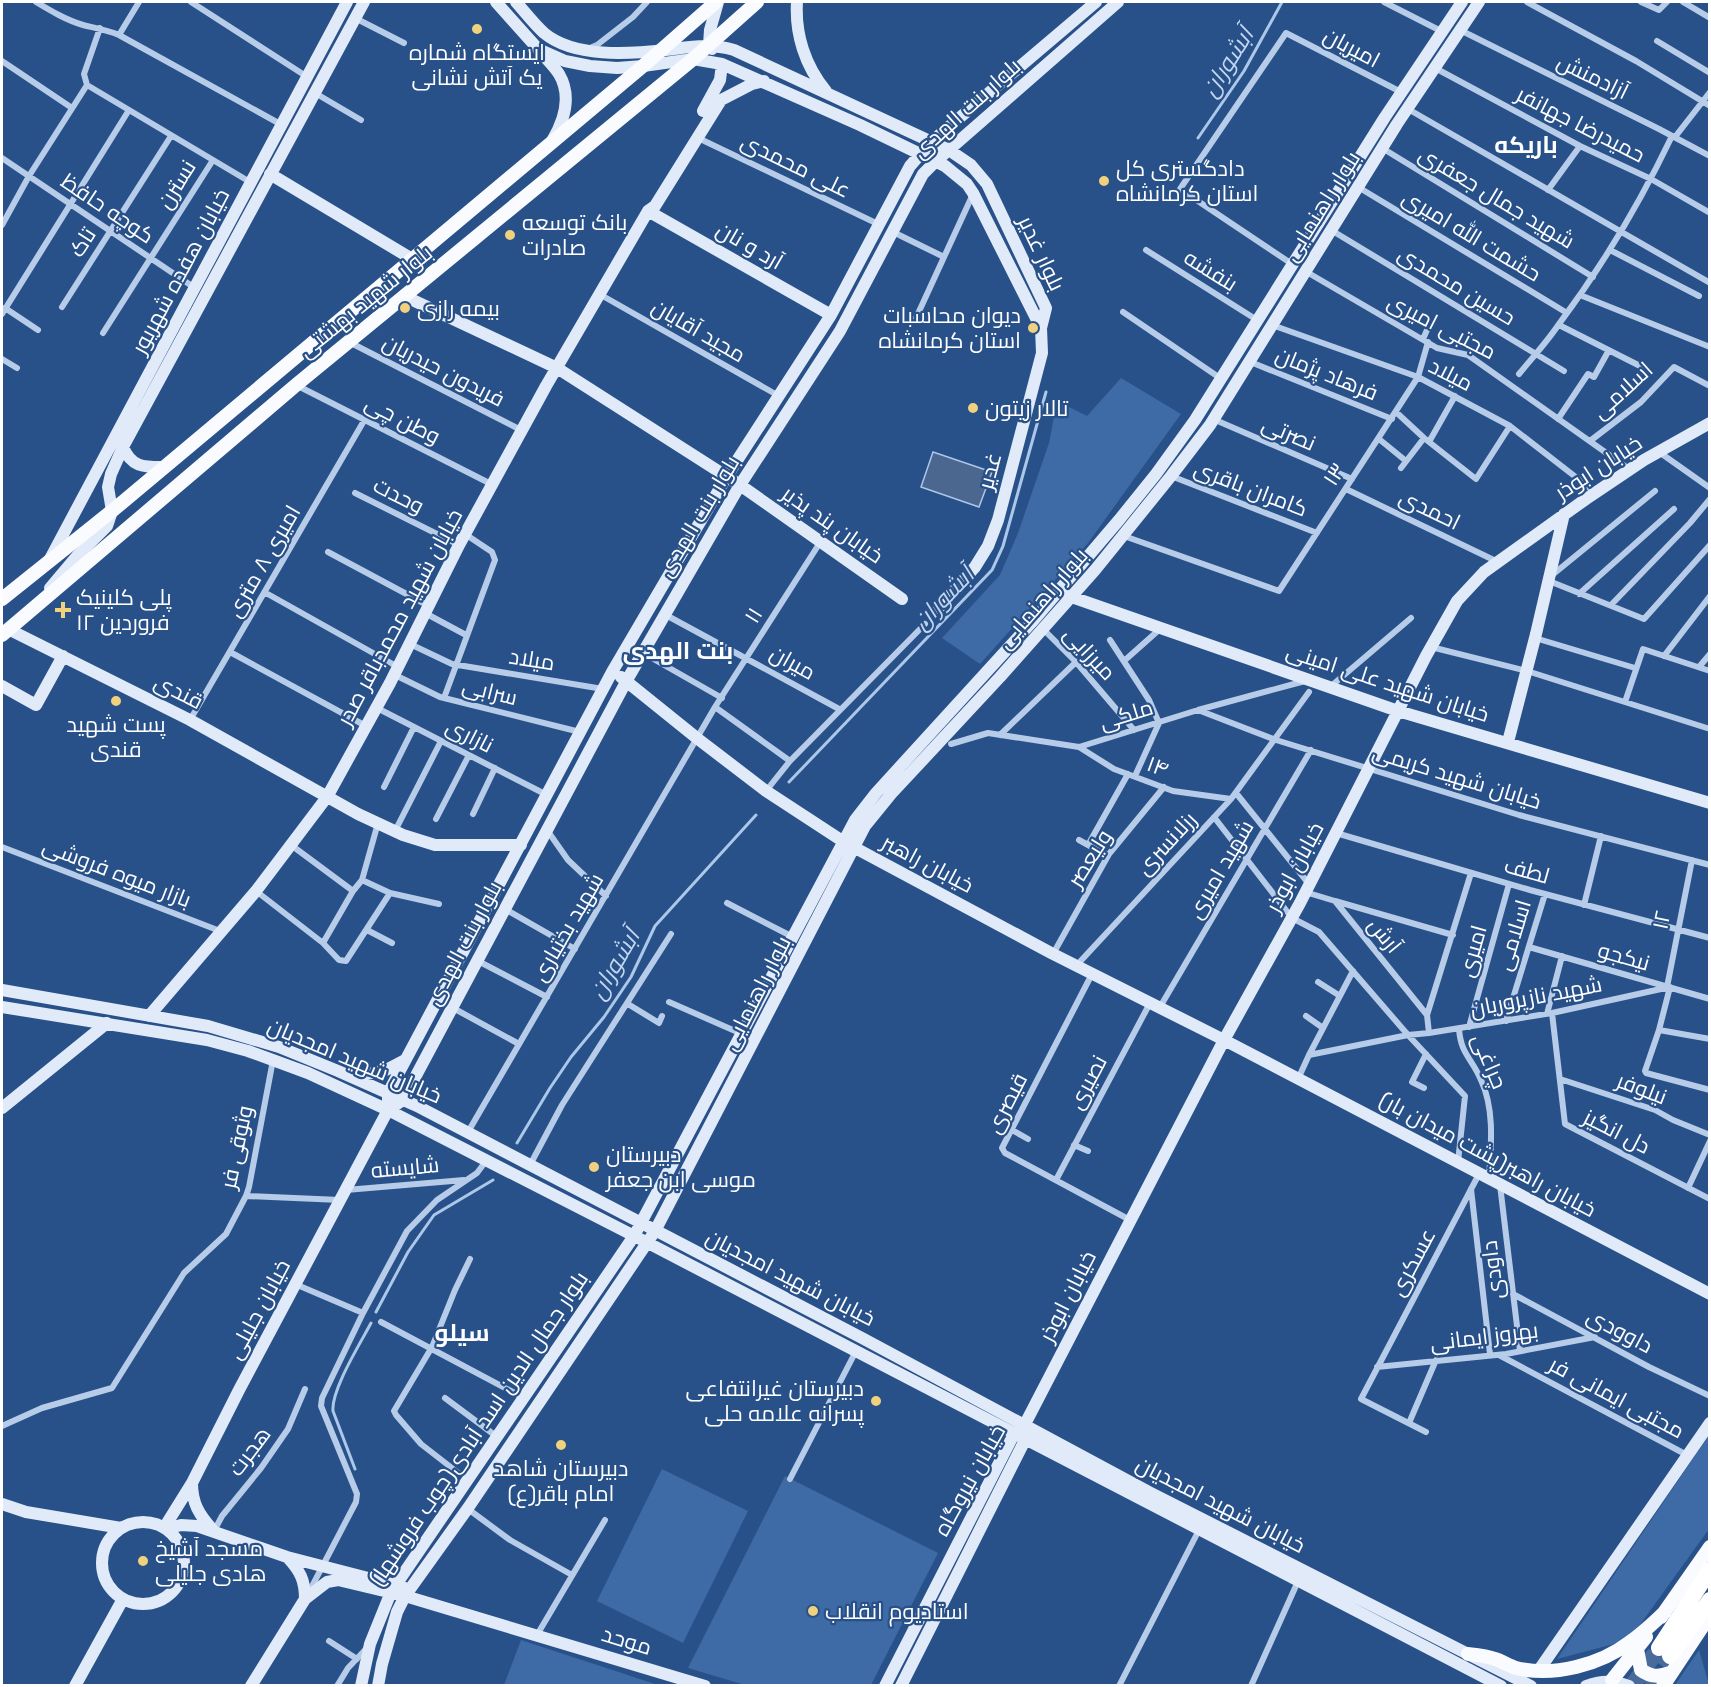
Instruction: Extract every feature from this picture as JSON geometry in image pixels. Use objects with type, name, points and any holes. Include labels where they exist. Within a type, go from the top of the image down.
[{"type":"highway","points":[[1710,1570],[1664,1652],[1710,1600]]},
{"type":"main road","name":"خیابان هفده شهریور","points":[[50,560],[347,2]]},
{"type":"main road","name":"خیابان هفده شهریور","points":[[112,511],[108,487],[123,447],[364,2]]},
{"type":"main road","points":[[496,2],[559,74],[566,98],[559,130],[551,143]]},
{"type":"main road","name":"بلوار غدیر","points":[[516,2],[543,32],[558,43],[584,50],[621,52],[709,45],[734,50],[949,150],[971,165],[987,184],[1046,308],[1041,328]]},
{"type":"main road","points":[[717,2],[709,45],[722,64]]},
{"type":"main road","name":"بلوار شهید بهشتی","points":[[2,599],[112,511],[717,2]]},
{"type":"main road","name":"بلوار شهید بهشتی","points":[[5,632],[296,385],[693,59],[757,2]]},
{"type":"main road","points":[[797,2],[798,32],[802,49],[818,81],[828,94]]},
{"type":"main road","name":"بلوار بنت الهدی","points":[[388,1093],[612,672],[727,476],[831,315],[910,166],[932,142],[1096,2]]},
{"type":"main road","name":"بلوار بنت الهدی","points":[[388,1110],[403,1100],[664,614],[740,484],[840,331],[923,174],[1118,2]]},
{"type":"main road","name":"بلوار راهنمایی","points":[[648,1243],[849,844],[855,820],[1059,590],[1155,474],[1195,420],[1401,93],[1462,2]]},
{"type":"main road","name":"بلوار راهنمایی","points":[[634,1236],[793,937],[849,844],[891,794],[1070,598],[1124,536],[1171,476],[1213,419],[1382,148],[1479,2]]},
{"type":"main road","name":"بلوار غدیر","points":[[538,49],[565,61],[617,68],[693,59],[722,64],[765,81],[935,162],[953,172],[973,193],[1041,328]]},
{"type":"main road","name":"خیابان شهید محمدباقر صدر","points":[[648,211],[648,202],[713,95],[720,80],[722,64]]},
{"type":"main road","name":"خیابان شهید محمدباقر صدر","points":[[149,1016],[256,891],[327,797],[396,671],[462,540],[522,430],[648,211],[655,206],[721,100],[752,84],[765,81]]},
{"type":"main road","points":[[593,108],[604,116],[608,128]]},
{"type":"main road","points":[[270,174],[412,259]]},
{"type":"main road","name":"آرد و نان","points":[[648,211],[831,315]]},
{"type":"main road","name":"خیابان پند پذیر","points":[[404,296],[556,368],[740,484],[902,599]]},
{"type":"main road","name":"غدیر","points":[[939,608],[975,567],[988,546],[998,520],[1042,353],[1041,328]]},
{"type":"main road","name":"خیابان ابوذر","points":[[1024,1426],[1224,1040],[1292,918],[1431,647],[1457,602],[1484,572],[1564,514],[1630,470],[1710,423]]},
{"type":"main road","points":[[123,447],[128,458],[134,463],[144,467],[164,467]]},
{"type":"main road","points":[[34,608],[77,556],[103,532],[112,511]]},
{"type":"main road","points":[[1508,742],[1564,514]]},
{"type":"main road","name":"خیابان شهید علی امینی","points":[[1059,590],[1070,598],[1160,629],[1309,686],[1329,687],[1398,711],[1710,802]]},
{"type":"main road","name":"قندی","points":[[5,632],[63,656],[190,720],[378,824],[435,844],[521,845]]},
{"type":"main road","points":[[2,686],[36,705],[63,656]]},
{"type":"main road","name":"خیابان راهبر","points":[[612,672],[627,680],[698,739],[766,790],[849,844],[1053,954],[1247,1052]]},
{"type":"main road","points":[[475,932],[489,939]]},
{"type":"main road","name":"خیابان شهید امجدیان","points":[[2,990],[208,1026],[279,1047],[354,1077],[403,1100],[862,1338],[1024,1426],[1298,1581],[1502,1686]]},
{"type":"main road","name":"خیابان شهید امجدیان","points":[[2,1007],[207,1040],[273,1059],[308,1073],[487,1160],[1025,1440],[1201,1525],[1303,1570],[1531,1686]]},
{"type":"main road","points":[[2,1108],[107,1023]]},
{"type":"main road","name":"خیابان راهبر(پشت میدان بار)","points":[[1247,1052],[1710,1294]]},
{"type":"main road","points":[[354,1077],[386,1070],[408,1057]]},
{"type":"main road","points":[[388,1093],[388,1110]]},
{"type":"main road","name":"خیابان جلیلی","points":[[165,1529],[192,1483],[388,1110]]},
{"type":"main road","name":"بلوار جمال الدین اسد آبادی(چوب فروشها)","points":[[361,1686],[370,1644],[393,1588],[634,1236]]},
{"type":"main road","name":"بلوار جمال الدین اسد آبادی(چوب فروشها)","points":[[378,1686],[382,1664],[398,1612],[407,1593],[468,1508],[648,1243]]},
{"type":"main road","points":[[1539,1670],[1710,1423]]},
{"type":"main road","name":"خیابان نیروگاه","points":[[885,1686],[1014,1434],[1024,1426]]},
{"type":"main road","name":"خیابان نیروگاه","points":[[902,1686],[1025,1440],[1024,1426]]},
{"type":"main road","points":[[192,1483],[193,1502],[202,1518],[214,1531]]},
{"type":"main road","points":[[2,1504],[26,1512],[121,1528]]},
{"type":"main road","points":[[132,1523],[156,1524],[165,1529],[177,1541],[182,1552],[183,1570],[177,1586],[158,1601],[140,1604],[123,1599],[113,1592],[102,1570],[105,1546],[112,1536],[121,1528],[132,1523]]},
{"type":"main road","points":[[165,1529],[189,1524],[287,1557],[393,1588]]},
{"type":"main road","points":[[1612,1680],[1665,1612],[1710,1547]]},
{"type":"main road","points":[[287,1557],[299,1569],[304,1579],[305,1599]]},
{"type":"main road","points":[[251,1686],[305,1599],[327,1582],[338,1580],[393,1588]]},
{"type":"main road","name":"موحد","points":[[393,1588],[705,1686]]},
{"type":"main road","points":[[75,1686],[123,1599]]},
{"type":"main road","points":[[1468,1654],[1493,1658],[1516,1668],[1561,1670],[1583,1666],[1630,1643],[1665,1612]]},
{"type":"main road","points":[[1636,1649],[1641,1670],[1649,1675],[1666,1679],[1710,1615]]},
{"type":"main road","points":[[1471,1671],[1490,1686]]},
{"type":"main road","points":[[1586,1686],[1599,1681],[1612,1680],[1629,1686]]},
{"type":"street","points":[[36,2],[73,21],[119,35],[282,125]]},
{"type":"street","points":[[119,35],[139,2]]},
{"type":"street","points":[[191,2],[307,77],[317,89],[361,120]]},
{"type":"street","points":[[584,50],[597,45],[633,17],[647,2]]},
{"type":"street","points":[[1384,2],[1441,31]]},
{"type":"street","points":[[1527,2],[1636,61],[1710,106]]},
{"type":"street","points":[[1643,2],[1659,10],[1667,2]]},
{"type":"street","points":[[1683,2],[1710,18]]},
{"type":"street","points":[[355,18],[404,44]]},
{"type":"street","points":[[100,28],[84,74],[87,85],[250,182]]},
{"type":"street","name":"آزادمنش","points":[[1460,30],[1707,155]]},
{"type":"street","name":"امیریان","points":[[1292,264],[1180,189],[1286,33],[1401,93]]},
{"type":"street","points":[[1657,41],[1710,73]]},
{"type":"street","points":[[2,61],[72,108]]},
{"type":"street","name":"حمیدرضا جهانفر","points":[[1435,68],[1580,146],[1651,179],[1710,213]]},
{"type":"street","points":[[2,225],[29,176],[87,85]]},
{"type":"street","points":[[1519,374],[1559,325],[1593,277],[1622,232],[1673,136],[1710,92]]},
{"type":"street","points":[[1408,109],[1710,283]]},
{"type":"street","points":[[38,330],[3,311],[129,110]]},
{"type":"street","name":"تاک","points":[[62,307],[171,136]]},
{"type":"street","name":"علی محمدی","points":[[696,137],[879,225]]},
{"type":"street","points":[[1548,190],[1580,146]]},
{"type":"street","points":[[1707,155],[1710,146]]},
{"type":"street","name":"شهید جمال جعفری","points":[[1382,148],[1593,277]]},
{"type":"street","name":"کوچه حافظ","points":[[2,158],[195,288]]},
{"type":"street","name":"نسترن","points":[[103,333],[213,160]]},
{"type":"street","name":"حشمت الله امیری","points":[[1358,187],[1567,313]]},
{"type":"street","points":[[916,318],[973,193]]},
{"type":"street","name":"حسین محمدی","points":[[1331,230],[1564,371]]},
{"type":"street","points":[[893,232],[944,257]]},
{"type":"street","name":"بنفشه","points":[[1146,250],[1257,320]]},
{"type":"street","points":[[1610,250],[1699,296]]},
{"type":"street","name":"مجتبی امیری","points":[[1305,271],[1437,348],[1468,355],[1630,470]]},
{"type":"street","name":"مجید آقایان","points":[[601,295],[779,397]]},
{"type":"street","points":[[1580,295],[1710,347]]},
{"type":"street","points":[[1123,312],[1220,378]]},
{"type":"street","name":"میلاد","points":[[1271,324],[1418,377],[1455,396],[1510,426],[1596,492]]},
{"type":"street","points":[[1559,325],[1646,369]]},
{"type":"street","name":"۱۳","points":[[1124,536],[1280,591],[1418,377],[1427,330]]},
{"type":"street","name":"فریدون حیدریان","points":[[349,342],[522,430]]},
{"type":"street","points":[[1558,419],[1588,374],[1594,377],[1609,350]]},
{"type":"street","points":[[2,359],[17,368]]},
{"type":"street","name":"فرهاد پژمان","points":[[1248,361],[1392,419]]},
{"type":"street","name":"اسلامی","points":[[1590,441],[1641,402],[1674,367],[1710,386]]},
{"type":"street","name":"وطن چی","points":[[296,385],[493,485]]},
{"type":"street","points":[[1401,468],[1427,440],[1455,396]]},
{"type":"street","points":[[1396,412],[1476,479],[1510,426]]},
{"type":"street","name":"امیری ۸ متری","points":[[190,720],[266,593],[365,419]]},
{"type":"street","name":"نصرتی","points":[[1213,419],[1352,479]]},
{"type":"street","points":[[1379,440],[1406,461]]},
{"type":"street","points":[[1659,452],[1710,488]]},
{"type":"street","name":"کامران باقری","points":[[1171,476],[1317,533]]},
{"type":"street","name":"احمدی","points":[[1346,489],[1498,562]]},
{"type":"street","points":[[1655,491],[1549,579],[1579,594],[1644,619],[1710,545]]},
{"type":"street","name":"وحدت","points":[[355,493],[462,540]]},
{"type":"street","points":[[1611,605],[1710,499]]},
{"type":"street","points":[[1579,594],[1674,509]]},
{"type":"street","points":[[444,698],[495,560],[492,552],[462,540]]},
{"type":"street","name":"۱۱","points":[[698,739],[715,707],[821,541]]},
{"type":"street","points":[[328,552],[466,635]]},
{"type":"street","name":"سرابی","points":[[266,593],[444,698],[580,732]]},
{"type":"street","points":[[1664,656],[1710,596]]},
{"type":"street","name":"میران","points":[[664,614],[839,709]]},
{"type":"street","points":[[1329,687],[1411,618]]},
{"type":"street","points":[[766,790],[839,709],[925,624]]},
{"type":"street","name":"میرزایی","points":[[1043,628],[1076,662],[1134,730]]},
{"type":"street","points":[[1124,661],[1160,629]]},
{"type":"street","points":[[1535,638],[1635,668]]},
{"type":"street","points":[[1088,845],[1131,775],[1159,723],[1149,700],[1110,640]]},
{"type":"street","name":"میلاد","points":[[409,644],[456,664],[603,689]]},
{"type":"street","points":[[1431,647],[1527,671],[1710,729]]},
{"type":"street","points":[[1625,702],[1643,650],[1710,671]]},
{"type":"street","points":[[230,652],[366,726]]},
{"type":"street","points":[[643,653],[722,698]]},
{"type":"street","points":[[1699,667],[1710,654]]},
{"type":"street","points":[[1000,735],[1076,662]]},
{"type":"street","name":"ملکی","points":[[951,744],[988,733],[1079,747],[1198,710],[1309,686]]},
{"type":"street","name":"رزلانسری","points":[[1076,966],[1234,796],[1276,740],[1309,686]]},
{"type":"street","points":[[715,707],[790,761]]},
{"type":"street","name":"نازاری","points":[[376,708],[547,795]]},
{"type":"street","name":"خیابان شهید کریمی","points":[[1198,710],[1276,740],[1519,815],[1710,865]]},
{"type":"street","points":[[384,786],[414,727]]},
{"type":"street","name":"شهید بختیاری","points":[[467,1133],[698,739]]},
{"type":"street","points":[[395,831],[441,741]]},
{"type":"street","name":"۱۴","points":[[1079,747],[1114,769],[1173,791],[1234,796]]},
{"type":"street","name":"شهید امیری","points":[[1155,1005],[1247,860],[1311,750]]},
{"type":"street","points":[[436,819],[469,755]]},
{"type":"street","points":[[473,814],[495,768]]},
{"type":"street","name":"ولیعصر","points":[[1053,954],[1108,856],[1164,787]]},
{"type":"street","points":[[1234,796],[1264,829],[1307,888],[1335,901],[1453,935]]},
{"type":"street","points":[[1214,817],[1292,918],[1319,932],[1408,1035],[1466,1096],[1458,1163]]},
{"type":"street","points":[[323,943],[353,891],[362,880],[378,824]]},
{"type":"street","points":[[548,830],[568,860],[606,896]]},
{"type":"street","name":"لطف","points":[[1336,833],[1509,884],[1710,938]]},
{"type":"street","points":[[1584,905],[1601,836]]},
{"type":"street","points":[[1079,840],[1108,856]]},
{"type":"street","points":[[291,845],[353,891]]},
{"type":"street","name":"بازار میوه فروشی","points":[[2,847],[220,931]]},
{"type":"street","name":"۱۲","points":[[1668,987],[1677,929],[1692,860]]},
{"type":"street","points":[[1429,1033],[1427,1015],[1471,873]]},
{"type":"street","points":[[362,880],[390,893],[439,904]]},
{"type":"street","name":"امیری","points":[[1469,1027],[1509,884]]},
{"type":"street","points":[[256,891],[323,943],[339,960],[346,961],[390,893]]},
{"type":"street","name":"اسلامی","points":[[1506,1021],[1545,894]]},
{"type":"street","name":"آرش","points":[[1335,901],[1427,1015]]},
{"type":"street","points":[[727,903],[793,937]]},
{"type":"street","points":[[506,909],[575,949]]},
{"type":"street","points":[[367,930],[392,943]]},
{"type":"street","points":[[530,1166],[562,1105],[671,934]]},
{"type":"street","name":"نیکجو","points":[[1529,947],[1710,999]]},
{"type":"street","points":[[1549,1013],[1562,957]]},
{"type":"street","points":[[478,961],[547,997]]},
{"type":"street","points":[[1298,1079],[1353,971]]},
{"type":"street","name":"قیصری","points":[[1092,974],[1002,1148],[1003,1152],[1130,1220]]},
{"type":"street","points":[[1318,982],[1340,996]]},
{"type":"street","points":[[1668,987],[1659,1030],[1645,1071],[1646,1074],[1710,1090]]},
{"type":"street","name":"شهید نازپروریان","points":[[1309,1054],[1408,1035],[1459,1029],[1549,1013],[1668,987]]},
{"type":"street","points":[[669,1002],[742,1034]]},
{"type":"street","points":[[628,1004],[658,1023],[662,1016]]},
{"type":"street","name":"نصیری","points":[[1056,1180],[1155,1005]]},
{"type":"street","points":[[453,1008],[519,1044]]},
{"type":"street","name":"دل انگیز","points":[[1549,1013],[1565,1124],[1710,1199]]},
{"type":"street","points":[[1306,1016],[1323,1028]]},
{"type":"street","name":"چراغی","points":[[1459,1029],[1460,1045],[1482,1081],[1490,1108],[1489,1179]]},
{"type":"street","points":[[1659,1030],[1710,1038]]},
{"type":"street","points":[[1424,1088],[1412,1082],[1426,1054]]},
{"type":"street","name":"وثوقی فر","points":[[2,1426],[42,1408],[112,1388],[184,1273],[226,1234],[246,1196],[273,1059]]},
{"type":"street","name":"نیلوفر","points":[[1560,1079],[1655,1110],[1710,1135]]},
{"type":"street","points":[[1012,1130],[1028,1139]]},
{"type":"street","points":[[1688,1188],[1710,1141]]},
{"type":"street","points":[[1074,1145],[1088,1151]]},
{"type":"street","points":[[305,1599],[356,1502],[357,1494],[321,1406],[322,1398],[363,1313],[407,1231],[437,1200],[477,1173],[487,1160]]},
{"type":"street","name":"عسکری","points":[[1408,1423],[1361,1399],[1470,1189],[1489,1179]]},
{"type":"street","name":"داودی","points":[[1489,1179],[1513,1294],[1520,1351]]},
{"type":"street","name":"شایسته","points":[[246,1196],[343,1195],[467,1180]]},
{"type":"street","points":[[1470,1189],[1490,1354]]},
{"type":"street","points":[[457,1472],[421,1444],[394,1411],[432,1347],[470,1259]]},
{"type":"street","points":[[295,1284],[363,1313]]},
{"type":"street","name":"داوودی","points":[[1513,1294],[1710,1396]]},
{"type":"street","points":[[381,1322],[432,1347],[524,1398]]},
{"type":"street","name":"بهروز ایمانی","points":[[1377,1367],[1520,1351],[1595,1337]]},
{"type":"street","points":[[790,1479],[862,1338]]},
{"type":"street","name":"مجتبی ایمانی فر","points":[[1498,1354],[1687,1455]]},
{"type":"street","points":[[1426,1432],[1408,1423],[1436,1360]]},
{"type":"street","name":"هجرت","points":[[214,1531],[222,1516],[261,1468],[288,1429],[305,1389]]},
{"type":"street","points":[[445,1398],[496,1436]]},
{"type":"street","points":[[468,1508],[510,1540],[572,1575]]},
{"type":"street","points":[[537,1635],[605,1520]]},
{"type":"street","points":[[1119,1686],[1201,1525]]},
{"type":"street","points":[[1251,1686],[1303,1570]]},
{"type":"street","points":[[329,1641],[357,1659]]},
{"type":"street","points":[[337,1686],[370,1644]]},
{"type":"shaded area","points":[[1121,378],[1181,414],[1088,543],[980,664],[942,638],[1000,575],[1018,533],[1049,443],[1057,401],[1087,416]]},
{"type":"shaded area","points":[[933,452],[992,472],[979,507],[921,487]]},
{"type":"shaded area","points":[[1709,1435],[1709,1529],[1629,1640],[1557,1659]]},
{"type":"shaded area","points":[[662,1469],[748,1511],[683,1643],[597,1601]]},
{"type":"shaded area","name":"استادیوم انقلاب","points":[[785,1476],[938,1553],[871,1685],[745,1685],[688,1668]]},
{"type":"shaded area","points":[[521,1640],[658,1685],[504,1685]]},
{"type":"shaded area","points":[[1699,1650],[1709,1685],[1675,1685]]},
{"type":"waterway","name":"آبشوران","points":[[1198,138],[1244,71],[1282,2]]},
{"type":"waterway","name":"آبشوران","points":[[789,782],[992,570],[1003,546],[1046,392]]},
{"type":"waterway","name":"آبشوران","points":[[517,1143],[571,1057],[604,1017],[631,977],[655,926],[756,815]]},
{"type":"waterway","name":"آبشوران","points":[[376,1312],[408,1252],[434,1215],[493,1180]]},
{"type":"waterway","name":"آبشوران","points":[[355,1469],[333,1411],[337,1391],[347,1367],[371,1323]]},
{"type":"tunnel","points":[[1632,1686],[1659,1648]]},
{"type":"tunnel","points":[[1649,1686],[1670,1656]]},
{"type":"place","name":"ایستگاه شماره یک آتش نشانی","points":[[477,29]]},
{"type":"place","name":"دادگستری کل استان کرمانشاه","points":[[1104,181]]},
{"type":"place","name":"بانک توسعه صادرات","points":[[510,235]]},
{"type":"place","name":"بیمه رازی","points":[[405,308]]},
{"type":"place","name":"دیوان محاسبات استان کرمانشاه","points":[[1033,328]]},
{"type":"place","name":"تالار زیتون","points":[[973,408]]},
{"type":"place","name":"پلی کلینیک ۱۲ فروردین","points":[[63,610]]},
{"type":"place","name":"پست شهید قندی","points":[[116,701]]},
{"type":"place","name":"دبیرستان موسی ابن جعفر","points":[[594,1167]]},
{"type":"place","name":"دبیرستان غیرانتفاعی پسرانه علامه حلی","points":[[876,1401]]},
{"type":"place","name":"دبیرستان شاهد امام باقر(ع)","points":[[561,1445]]},
{"type":"place","name":"مسجد آشیخ هادی جلیلی","points":[[143,1561]]},
{"type":"place","name":"استادیوم انقلاب","points":[[813,1611]]},
{"type":"district","name":"باریکه","points":[[1526,144]]},
{"type":"district","name":"بنت الهدی","points":[[678,650]]},
{"type":"district","name":"سیلو","points":[[462,1332]]}]
